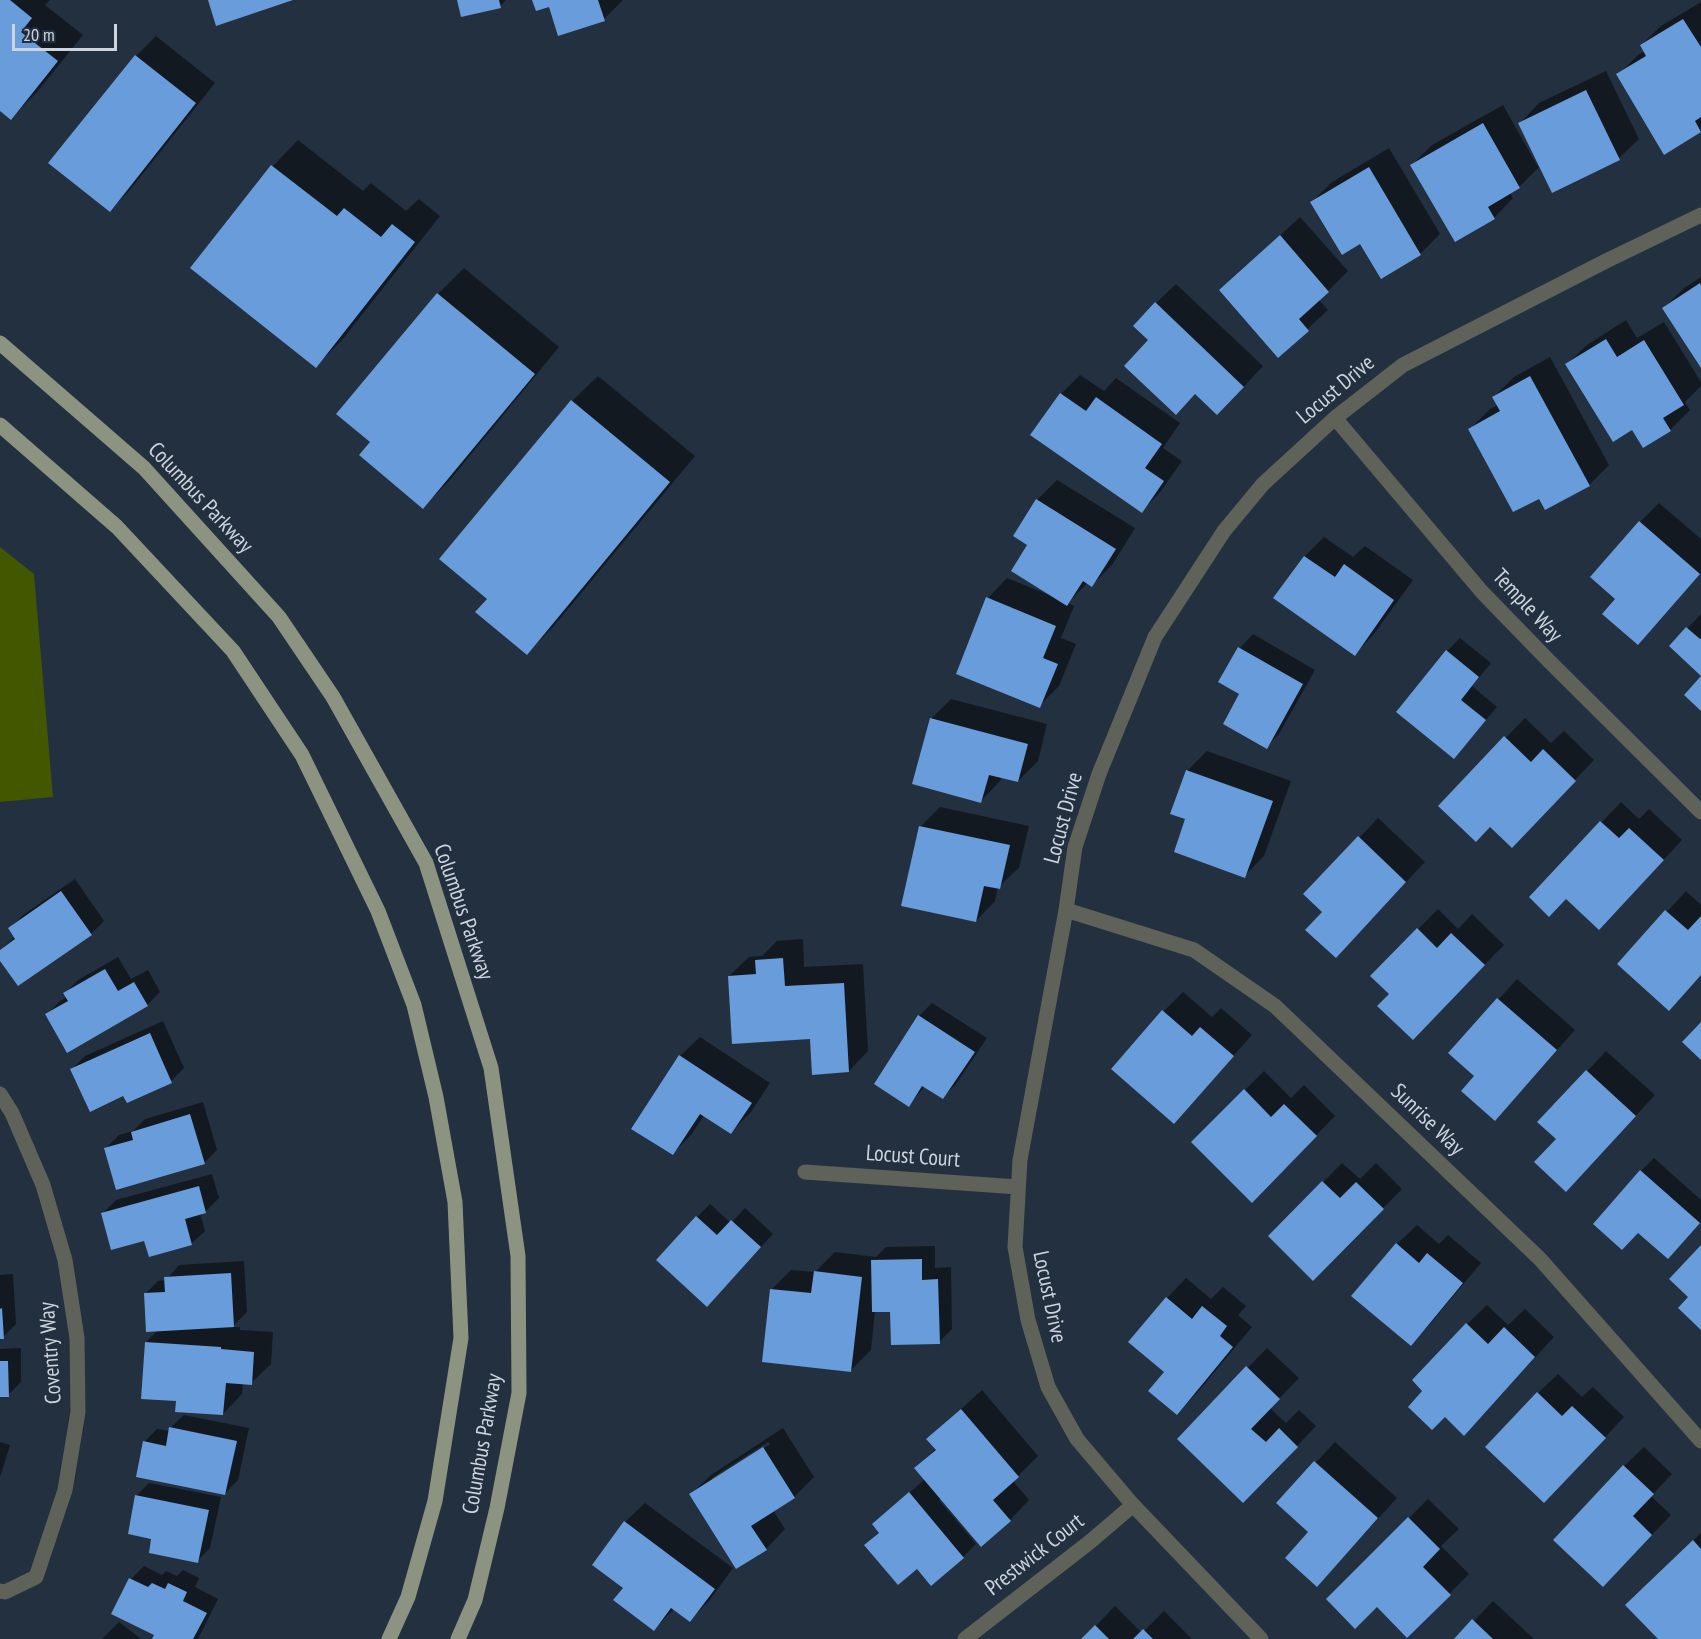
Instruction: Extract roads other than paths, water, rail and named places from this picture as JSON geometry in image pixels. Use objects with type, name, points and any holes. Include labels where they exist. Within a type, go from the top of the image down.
[{"type":"main road","name":"Columbus Parkway","points":[[0,343],[144,468],[279,617],[333,697],[426,863],[491,1068],[518,1256],[519,1393],[475,1600],[458,1639]]},
{"type":"main road","name":"Columbus Parkway","points":[[0,425],[117,527],[233,651],[302,755],[378,911],[414,1005],[436,1097],[455,1202],[461,1338],[435,1501],[408,1597],[389,1639]]},
{"type":"street","name":"Locust Drive","points":[[1261,1639],[1133,1505],[1077,1439],[1048,1387],[1028,1320],[1015,1247],[1020,1160],[1066,910],[1075,847],[1099,774],[1155,637],[1194,575],[1263,484],[1335,418],[1403,365],[1701,215]]},
{"type":"street","name":"Temple Way","points":[[1335,418],[1482,592],[1701,812]]},
{"type":"street","name":"Sunrise Way","points":[[1066,910],[1194,950],[1275,1006],[1540,1259],[1701,1441]]},
{"type":"street","name":"Coventry Way","points":[[0,1094],[12,1113],[43,1185],[65,1260],[77,1338],[78,1412],[65,1490],[36,1577],[5,1592],[0,1591]]},
{"type":"street","name":"Locust Court","points":[[805,1172],[1018,1187]]},
{"type":"street","name":"Prestwick Court","points":[[965,1639],[1091,1541],[1133,1505]]}]
